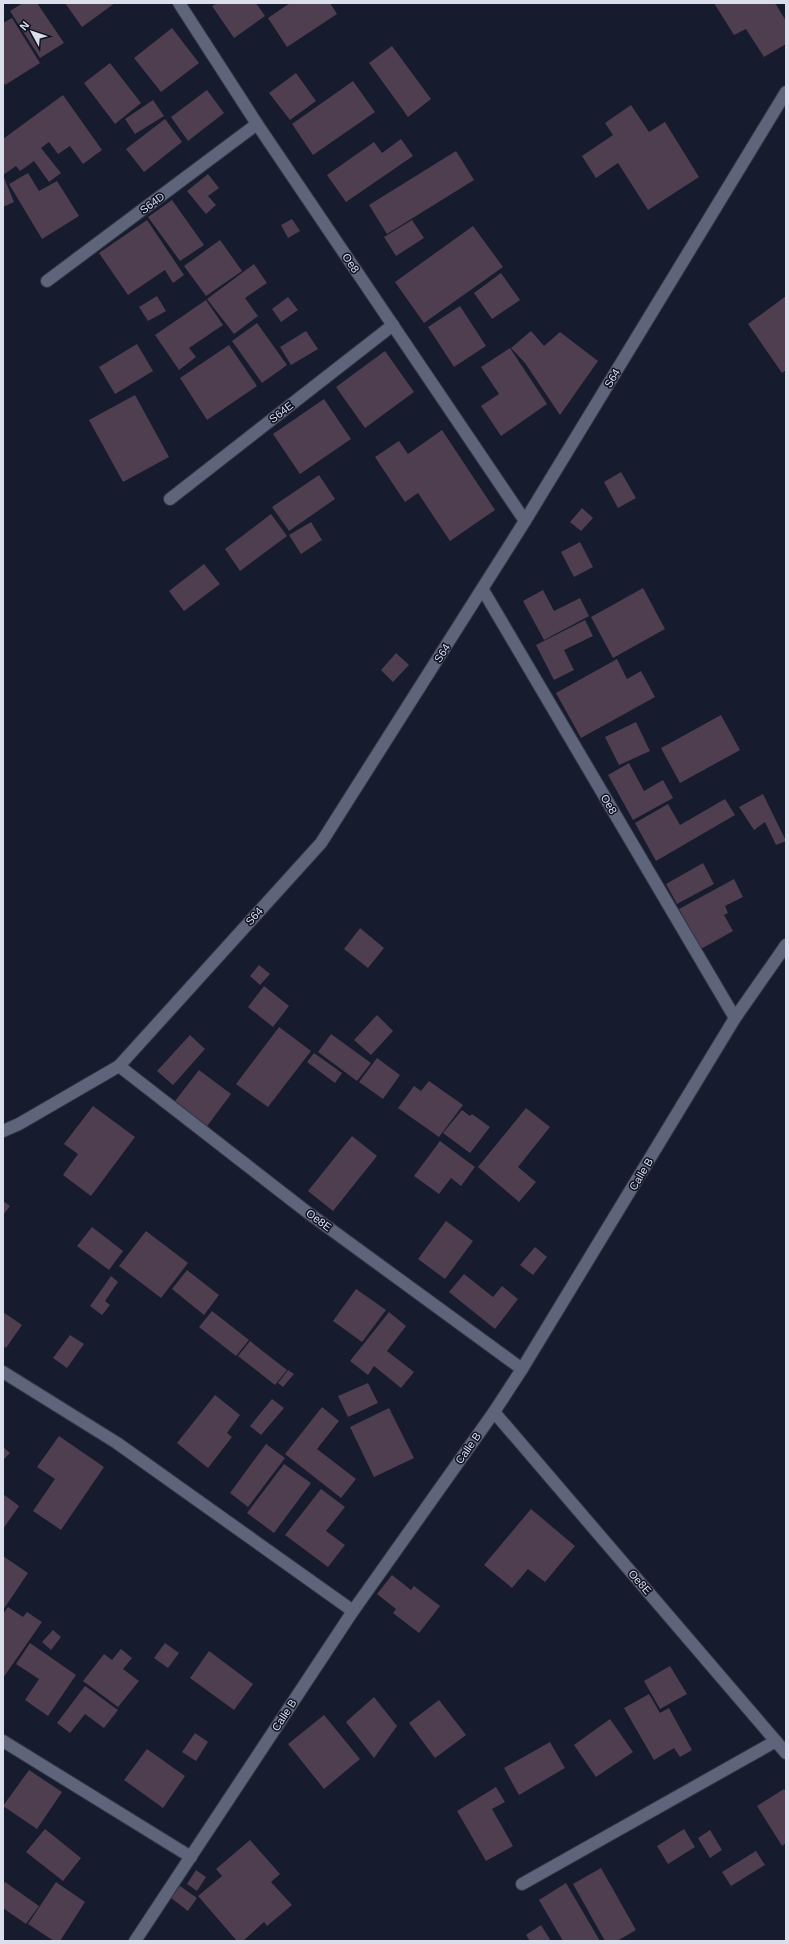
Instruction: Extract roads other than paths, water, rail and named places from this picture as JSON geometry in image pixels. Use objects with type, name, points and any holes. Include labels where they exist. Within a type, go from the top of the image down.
[{"type":"street","name":"Oe8","points":[[179,3],[257,124],[525,521]]},
{"type":"street","name":"S64","points":[[3,1131],[19,1124],[119,1066],[321,842],[483,590],[786,92]]},
{"type":"street","name":"S64D","points":[[47,281],[257,124]]},
{"type":"street","name":"S64E","points":[[170,499],[393,325]]},
{"type":"street","name":"Oe8","points":[[483,590],[735,1018]]},
{"type":"street","name":"Calle B","points":[[135,1941],[353,1611],[494,1412],[522,1369],[735,1018],[786,945]]},
{"type":"street","name":"Oe8E","points":[[119,1066],[308,1212],[522,1369]]},
{"type":"street","points":[[3,1372],[117,1443],[353,1611]]},
{"type":"street","name":"Oe8E","points":[[494,1412],[786,1753]]},
{"type":"street","points":[[3,1741],[191,1857]]},
{"type":"street","points":[[522,1884],[776,1741]]}]
